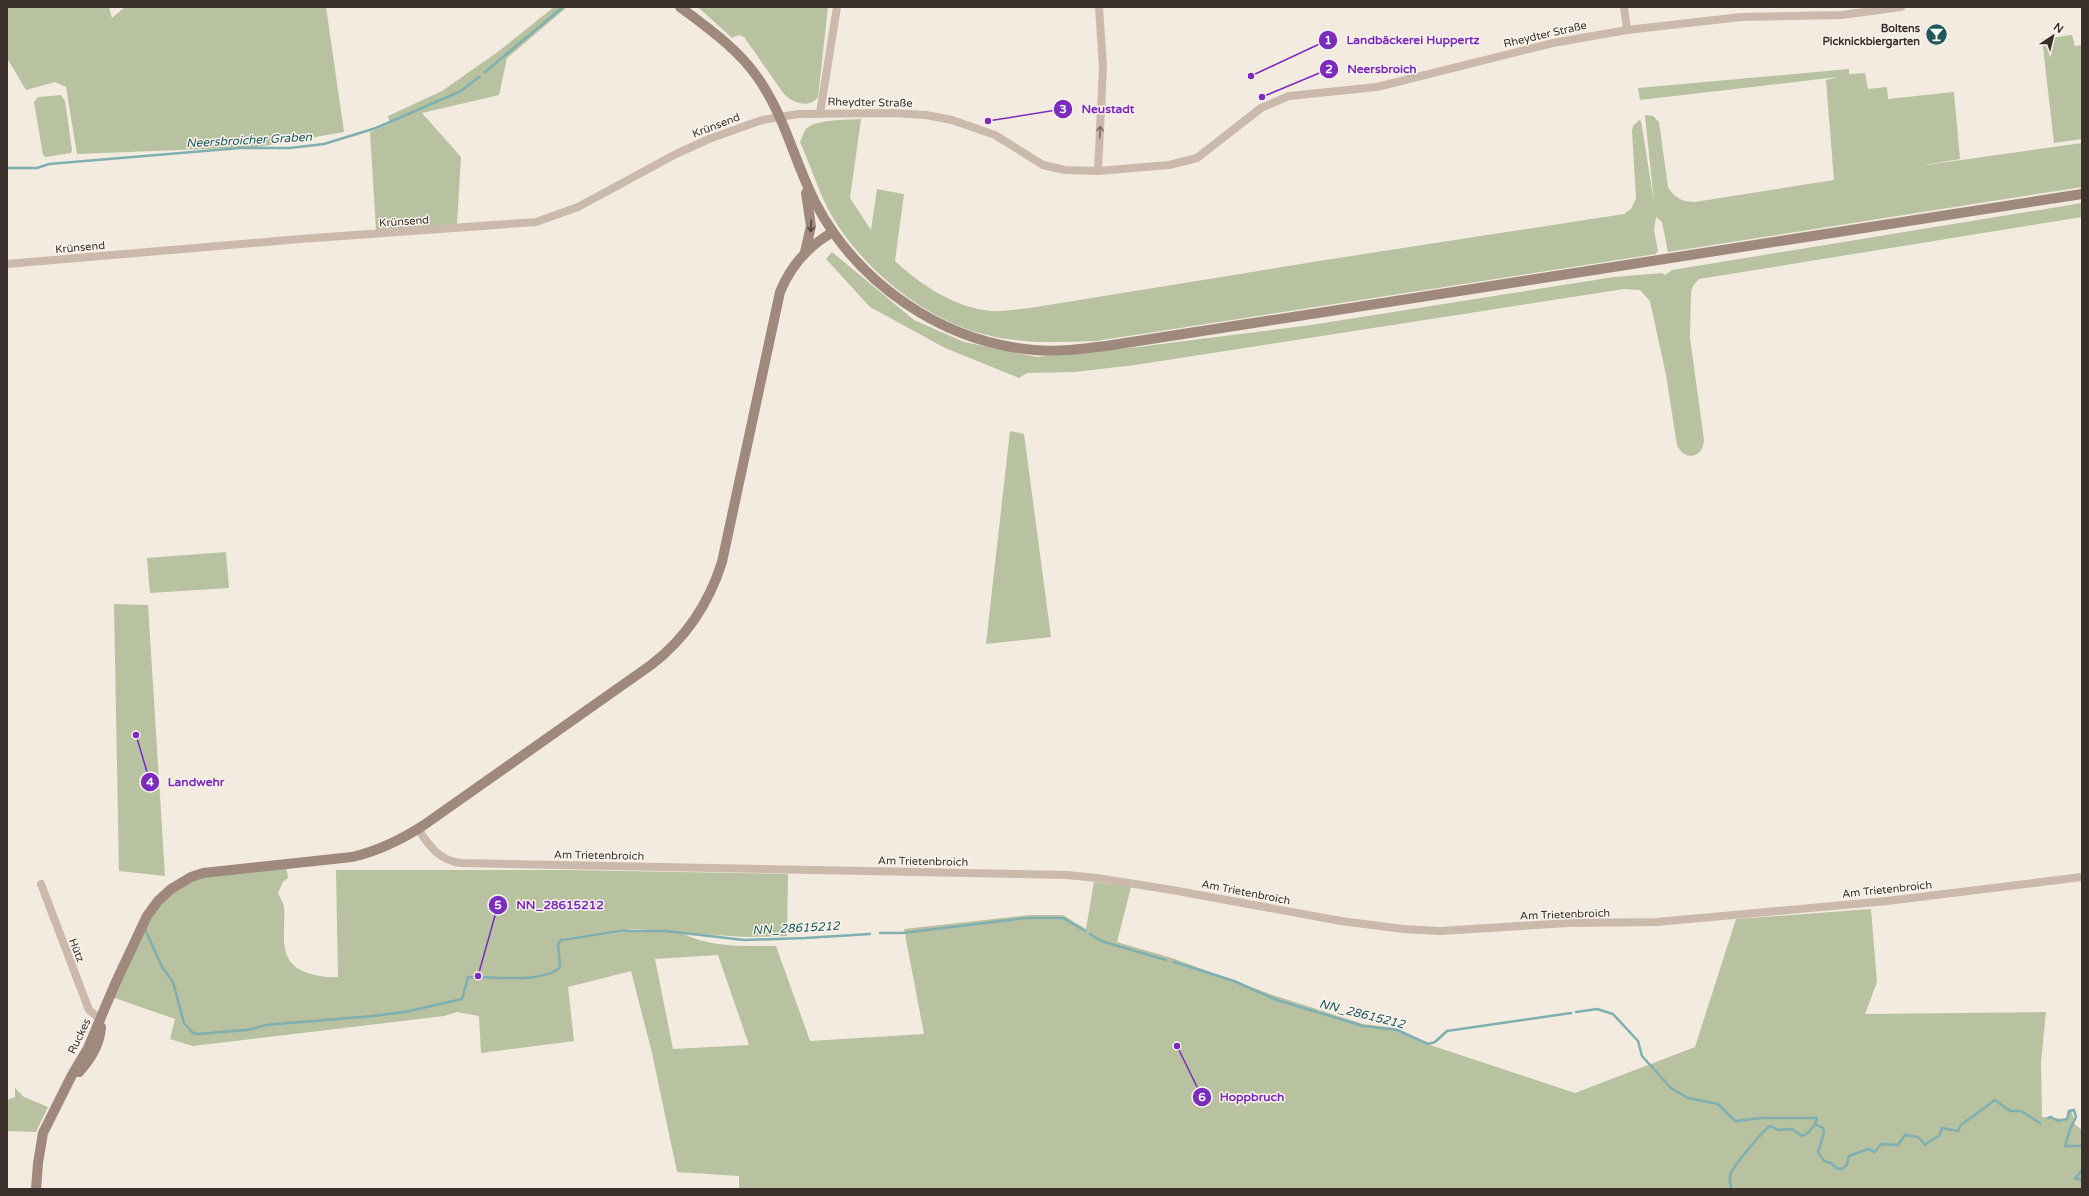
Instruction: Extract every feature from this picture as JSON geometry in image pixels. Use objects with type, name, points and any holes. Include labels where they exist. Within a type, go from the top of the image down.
[{"type":"main road","points":[[680,7],[719,37],[744,60],[762,84],[779,117],[802,174],[817,206],[833,232],[862,267],[886,289],[913,309],[939,324],[971,337],[999,344],[1035,350],[1063,350],[1106,346],[2082,194]]},
{"type":"main road","points":[[802,174],[811,222],[805,252]]},
{"type":"main road","points":[[805,252],[833,232]]},
{"type":"main road","name":"Ruckes","points":[[36,1189],[38,1163],[43,1133],[67,1085],[88,1048],[148,916],[162,896],[177,884],[191,877],[210,872],[352,857],[389,845],[418,829],[655,662],[674,644],[695,619],[710,593],[724,556],[777,299],[786,278],[805,252]]},
{"type":"street","points":[[820,113],[836,7]]},
{"type":"street","points":[[1098,171],[1103,58],[1099,7]]},
{"type":"street","points":[[1624,7],[1627,30]]},
{"type":"street","name":"Rheydter Straße","points":[[779,117],[820,113],[904,114],[952,120],[995,135],[1043,165],[1065,170],[1098,171],[1169,165],[1192,160],[1202,155],[1261,108],[1289,96],[1377,88],[1553,43],[1627,30],[1745,16],[1842,15],[1901,7]]},
{"type":"street","name":"Krünsend","points":[[7,264],[300,239],[536,222],[578,207],[698,143],[750,124],[779,117]]},
{"type":"street","name":"Am Trietenbroich","points":[[418,829],[434,851],[448,860],[461,864],[1066,875],[1172,890],[1341,921],[1435,931],[1568,924],[1657,922],[1887,901],[2082,877]]},
{"type":"street","name":"Hütz","points":[[41,884],[89,1010],[100,1019]]},
{"type":"green space","points":[[7,7],[109,7],[112,18],[125,7],[326,7],[344,132],[258,147],[77,154],[66,87],[55,82],[26,90],[7,58]]},
{"type":"green space","points":[[554,7],[567,7],[507,58],[499,95],[422,113],[461,157],[457,224],[376,230],[370,132],[390,124],[388,116],[442,91],[499,51]]},
{"type":"green space","points":[[698,7],[828,7],[818,97],[814,101],[806,104],[796,102],[784,94],[744,37],[739,35],[732,38]]},
{"type":"green space","points":[[2072,35],[2075,46],[2082,45],[2082,139],[2054,143],[2042,39]]},
{"type":"green space","points":[[1849,69],[1849,74],[1865,73],[1868,89],[1887,87],[1888,99],[1954,92],[1960,159],[1919,166],[2082,143],[2082,187],[1668,252],[1662,222],[1656,217],[1654,230],[1658,251],[1656,254],[1096,341],[1044,342],[1004,339],[967,329],[942,318],[919,305],[897,289],[876,271],[841,231],[824,201],[800,142],[806,129],[812,125],[833,120],[861,119],[850,198],[871,230],[877,189],[904,194],[895,261],[927,286],[951,300],[977,309],[1005,311],[1624,214],[1631,209],[1636,199],[1632,131],[1633,126],[1639,120],[1641,121],[1654,202],[1645,115],[1653,116],[1659,122],[1668,187],[1676,197],[1683,200],[1695,202],[1834,180],[1826,80],[1837,77],[1640,100],[1638,88]]},
{"type":"green space","points":[[61,95],[65,101],[72,150],[71,153],[46,157],[43,155],[34,102],[38,97]]},
{"type":"green space","points":[[2082,203],[2082,217],[1699,279],[1693,286],[1691,292],[1690,338],[1704,440],[1700,451],[1693,456],[1684,454],[1677,445],[1666,375],[1650,301],[1640,290],[1624,289],[1135,365],[1074,372],[1027,373],[1019,378],[945,348],[870,307],[826,259],[832,252],[914,320],[964,342],[1037,357],[1138,347],[1311,325],[1614,277],[1662,273],[1665,275],[1672,270]]},
{"type":"green space","points":[[1010,431],[1024,434],[1051,637],[986,644]]},
{"type":"green space","points":[[226,552],[229,588],[150,593],[147,558]]},
{"type":"green space","points":[[114,604],[148,605],[165,876],[119,871]]},
{"type":"green space","points":[[286,865],[288,878],[283,882],[278,893],[284,906],[284,945],[286,953],[296,967],[305,972],[317,976],[338,977],[336,870],[565,870],[788,874],[787,936],[747,937],[682,933],[693,938],[716,944],[776,946],[810,1041],[924,1034],[904,929],[1030,915],[1063,915],[1086,929],[1094,882],[1131,887],[1117,942],[1172,958],[1273,995],[1363,1024],[1397,1028],[1421,1042],[1575,1093],[1695,1047],[1736,919],[1871,909],[1877,982],[1865,1014],[2046,1012],[2041,1062],[2042,1117],[2067,1119],[2068,1113],[2071,1109],[2074,1119],[2072,1122],[2082,1130],[2082,1189],[739,1189],[739,1176],[677,1172],[652,1053],[631,971],[568,987],[574,1041],[481,1053],[479,1016],[457,1012],[444,1016],[193,1046],[170,1039],[175,1019],[109,996],[147,916],[191,877]],"holes":[[[633,929],[669,931],[634,931],[563,940],[564,938]],[[718,955],[749,1045],[673,1049],[655,959]]]},
{"type":"green space","points":[[15,1088],[24,1097],[48,1107],[36,1132],[7,1131],[7,1100],[15,1097]]},
{"type":"waterway","name":"Neersbroicher Graben","points":[[485,72],[563,7]]},
{"type":"waterway","name":"Neersbroicher Graben","points":[[7,168],[37,168],[49,164],[240,148],[290,148],[324,144],[376,128],[461,91],[479,77]]},
{"type":"waterway","name":"NN_28615212","points":[[880,933],[902,933],[1027,918],[1063,918],[1085,931]]},
{"type":"waterway","name":"NN_28615212","points":[[145,929],[162,967],[173,982],[184,1023],[193,1033],[198,1034],[247,1030],[266,1025],[405,1012],[462,999],[468,977],[516,978],[542,976],[560,967],[558,944],[561,940],[621,931],[666,931],[744,940],[870,934]]},
{"type":"waterway","name":"NN_28615212","points":[[1090,934],[1101,941],[1166,960]]},
{"type":"waterway","name":"NN_28615212","points":[[1174,962],[1234,981],[1277,1000],[1363,1026],[1397,1030],[1428,1044],[1435,1042],[1447,1031],[1571,1013]]},
{"type":"waterway","name":"NN_28615212","points":[[1576,1012],[1597,1009],[1613,1014],[1638,1041],[1642,1056],[1671,1088],[1688,1098],[1718,1104],[1735,1121],[1763,1118],[1817,1118],[1815,1124]]},
{"type":"waterway","points":[[1731,1189],[1730,1178],[1732,1172],[1747,1150],[1770,1126],[1778,1130],[1792,1129],[1802,1136],[1808,1133],[1815,1124],[1823,1128],[1824,1133],[1818,1152],[1824,1161],[1831,1163],[1836,1168],[1842,1169],[1847,1165],[1849,1156],[1868,1149],[1875,1152],[1881,1144],[1898,1145],[1905,1135],[1918,1137],[1925,1145],[1939,1136],[1942,1128],[1958,1131],[1961,1125],[1995,1100],[2010,1111],[2021,1111],[2040,1123]]},
{"type":"waterway","points":[[2048,1118],[2051,1117],[2058,1121],[2067,1119],[2069,1111],[2074,1110],[2076,1117],[2070,1129],[2065,1146],[2082,1146]]},
{"type":"waterway","points":[[2082,1170],[2075,1179],[2082,1179]]},
{"type":"place","name":"Boltens Picknickbiergarten","points":[[1936,34]]},
{"type":"place","name":"Landbäckerei Huppertz","points":[[1251,76]]},
{"type":"place","name":"Neersbroich","points":[[1262,97]]},
{"type":"place","name":"Neustadt","points":[[988,121]]},
{"type":"place","name":"Landwehr","points":[[136,735]]},
{"type":"place","name":"NN_28615212","points":[[478,976]]},
{"type":"place","name":"Hoppbruch","points":[[1177,1046]]}]
